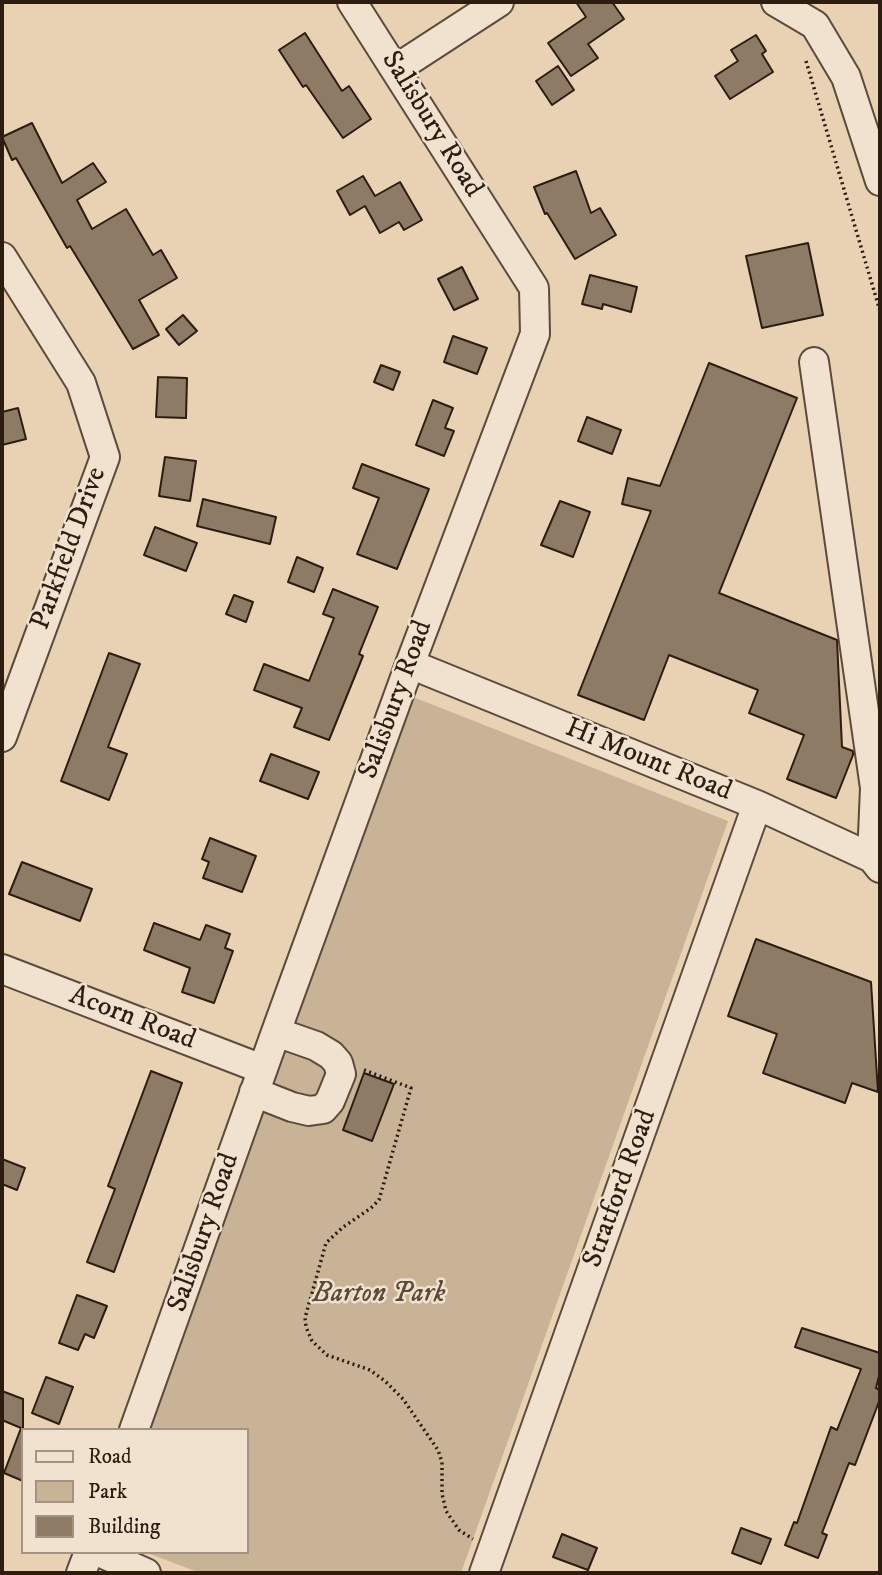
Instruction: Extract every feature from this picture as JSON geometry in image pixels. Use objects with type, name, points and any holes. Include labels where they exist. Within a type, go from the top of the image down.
[{"type":"street","name":"Salisbury Road","points":[[135,1428],[410,664],[535,334],[534,288],[352,2]]},
{"type":"street","points":[[396,69],[499,2]]},
{"type":"street","points":[[776,2],[815,24],[846,77],[880,181]]},
{"type":"street","name":"Parkfield Drive","points":[[2,257],[81,383],[105,457],[2,737]]},
{"type":"street","points":[[814,362],[875,788],[876,863]]},
{"type":"street","name":"Hi Mount Road","points":[[410,664],[757,805],[876,863]]},
{"type":"street","name":"Stratford Road","points":[[484,1573],[757,805]]},
{"type":"street","name":"Acorn Road","points":[[2,969],[258,1081]]},
{"type":"street","points":[[258,1081],[292,1107],[309,1111],[323,1109],[330,1101],[341,1074],[338,1063],[331,1055],[316,1046],[276,1031]]},
{"type":"street","points":[[81,1573],[88,1554]]},
{"type":"street","points":[[103,1554],[146,1573]]},
{"type":"path","points":[[803,50],[880,311]]},
{"type":"path","points":[[338,1063],[352,1065],[411,1088],[379,1200],[326,1243],[305,1318],[307,1333],[327,1355],[370,1370],[403,1399],[438,1450],[442,1462],[442,1494],[451,1519],[468,1537],[494,1546]]},
{"type":"green space","name":"Barton Park","points":[[413,697],[728,821],[461,1573],[200,1573],[150,1554],[248,1554],[248,1428],[151,1428]]},
{"type":"building","points":[[576,2],[612,2],[624,19],[588,44],[598,58],[571,76],[548,43],[586,17]]},
{"type":"building","points":[[305,33],[342,91],[349,86],[371,119],[343,138],[306,85],[303,87],[279,50]]},
{"type":"building","points":[[756,35],[766,51],[762,54],[773,72],[730,99],[715,76],[738,61],[731,50]]},
{"type":"building","points":[[558,66],[574,90],[552,105],[536,81]]},
{"type":"building","points":[[32,123],[62,183],[93,163],[106,182],[77,200],[92,229],[126,209],[153,255],[161,250],[177,278],[139,300],[159,335],[133,349],[70,246],[67,248],[16,158],[12,160],[2,137]]},
{"type":"building","points":[[576,171],[591,213],[600,208],[616,235],[575,259],[547,213],[545,214],[534,187]]},
{"type":"building","points":[[363,176],[375,196],[400,182],[422,220],[404,230],[399,222],[380,233],[365,206],[350,215],[337,191]]},
{"type":"building","points":[[808,243],[823,315],[762,328],[746,256]]},
{"type":"building","points":[[462,267],[478,299],[454,310],[438,279]]},
{"type":"building","points":[[590,275],[637,287],[631,312],[603,304],[602,309],[582,304]]},
{"type":"building","points":[[183,315],[197,331],[179,345],[166,329]]},
{"type":"building","points":[[453,336],[487,348],[477,374],[444,362]]},
{"type":"building","points":[[709,363],[797,398],[719,593],[837,640],[842,747],[853,751],[853,755],[836,798],[787,779],[804,735],[749,713],[758,690],[669,655],[644,720],[578,695],[651,511],[622,504],[628,478],[660,486]]},
{"type":"building","points":[[381,365],[400,372],[393,390],[374,382]]},
{"type":"building","points":[[158,377],[187,378],[186,418],[156,417]]},
{"type":"building","points":[[433,400],[453,408],[445,428],[454,431],[444,456],[416,445]]},
{"type":"building","points":[[18,408],[26,439],[2,445],[2,412]]},
{"type":"building","points":[[587,417],[621,430],[612,454],[578,441]]},
{"type":"building","points":[[165,457],[196,461],[190,501],[159,496]]},
{"type":"building","points":[[362,464],[429,489],[397,569],[357,554],[379,498],[353,488]]},
{"type":"building","points":[[203,499],[276,517],[270,544],[197,526]]},
{"type":"building","points":[[560,501],[590,512],[573,557],[541,545]]},
{"type":"building","points":[[155,527],[197,543],[186,571],[144,555]]},
{"type":"building","points":[[297,557],[323,568],[314,592],[288,582]]},
{"type":"building","points":[[333,589],[378,607],[359,654],[363,656],[329,740],[294,727],[302,708],[254,690],[264,664],[309,681],[334,618],[323,614]]},
{"type":"building","points":[[234,595],[253,602],[246,622],[226,614]]},
{"type":"building","points":[[109,653],[140,664],[108,747],[127,754],[109,800],[61,781]]},
{"type":"building","points":[[271,754],[319,772],[308,799],[260,781]]},
{"type":"building","points":[[210,838],[256,856],[242,892],[203,878],[209,862],[202,859]]},
{"type":"building","points":[[22,862],[92,889],[80,921],[9,894]]},
{"type":"building","points":[[154,923],[200,940],[206,925],[230,934],[225,948],[233,951],[214,1003],[182,992],[190,968],[144,950]]},
{"type":"building","points":[[756,939],[871,982],[878,1092],[852,1083],[845,1103],[763,1073],[777,1034],[728,1016]]},
{"type":"building","points":[[151,1071],[182,1083],[114,1272],[87,1262],[115,1189],[108,1186]]},
{"type":"building","points":[[364,1073],[394,1084],[372,1141],[343,1130]]},
{"type":"building","points":[[2,1159],[25,1168],[17,1190],[2,1184]]},
{"type":"building","points":[[77,1295],[107,1306],[94,1338],[85,1334],[78,1350],[59,1343]]},
{"type":"building","points":[[802,1328],[880,1353],[880,1372],[876,1388],[880,1390],[880,1399],[855,1465],[849,1463],[822,1533],[827,1535],[818,1558],[785,1545],[794,1522],[797,1523],[831,1427],[837,1430],[861,1369],[795,1347]]},
{"type":"building","points":[[46,1377],[73,1387],[59,1424],[32,1413]]},
{"type":"building","points":[[2,1391],[23,1399],[23,1428],[2,1420]]},
{"type":"building","points":[[21,1428],[21,1480],[4,1473]]},
{"type":"building","points":[[741,1528],[771,1539],[761,1564],[732,1553]]},
{"type":"building","points":[[562,1534],[597,1548],[588,1570],[553,1557]]}]
